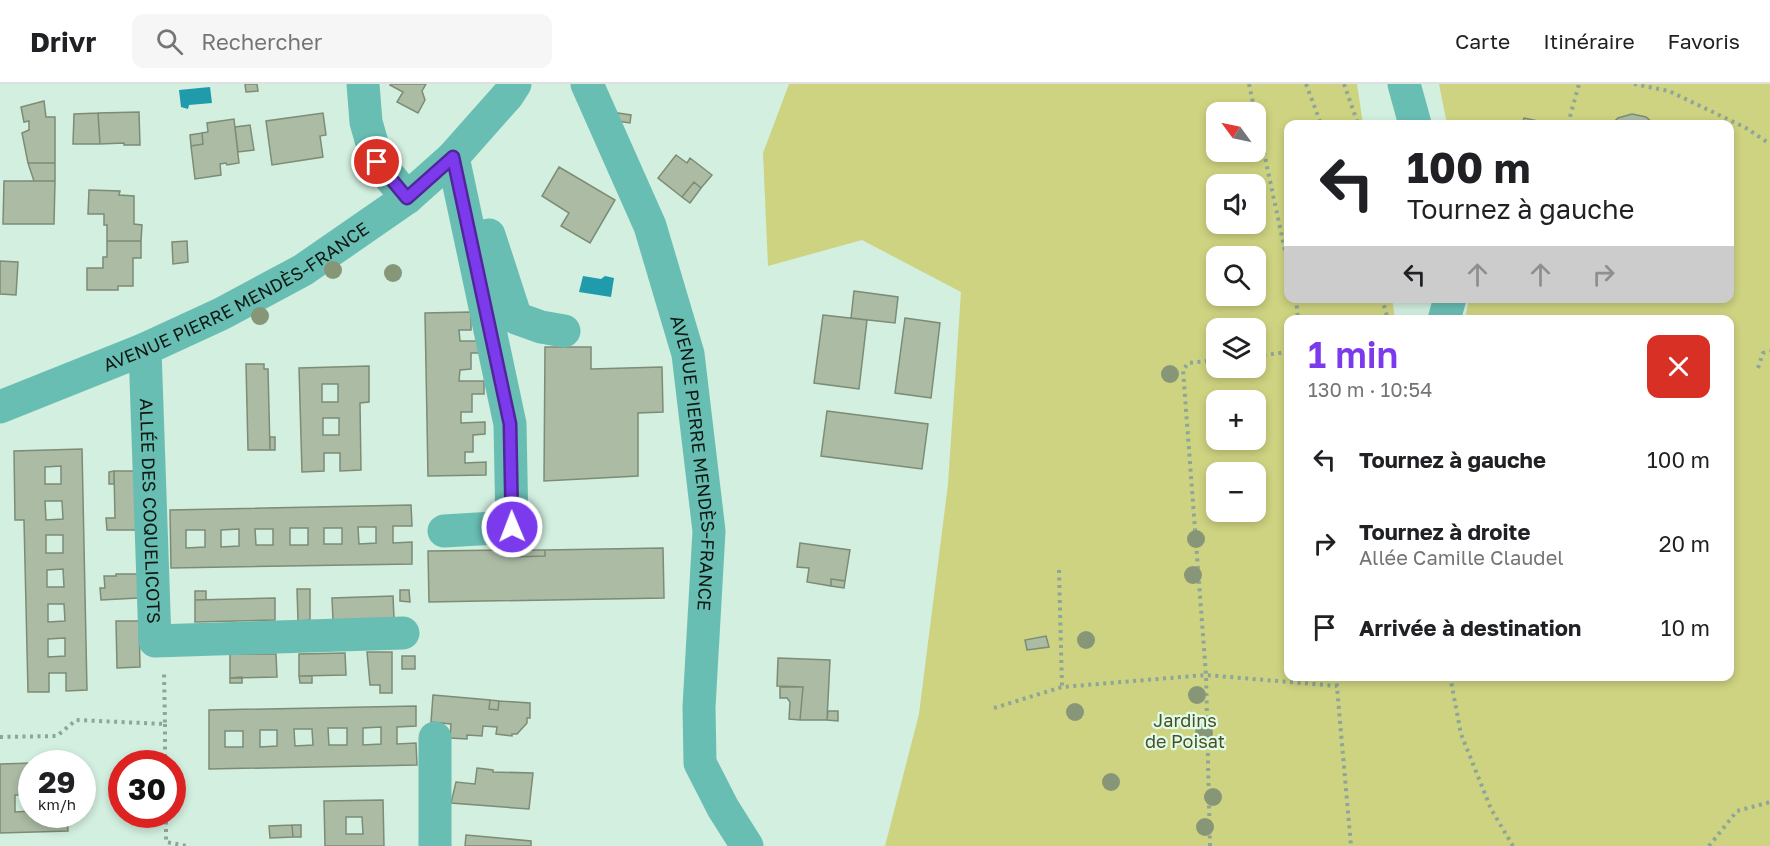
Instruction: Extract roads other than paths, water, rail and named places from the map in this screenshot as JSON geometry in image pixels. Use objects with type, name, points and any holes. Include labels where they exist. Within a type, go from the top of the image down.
[{"type":"street","points":[[363,84],[366,122],[377,162],[407,198]]},
{"type":"street","name":"AVENUE PIERRE MENDÈS-FRANCE","points":[[0,407],[145,349],[221,314],[303,270],[407,198],[453,157],[515,84]]},
{"type":"street","name":"AVENUE PIERRE MENDÈS-FRANCE","points":[[587,84],[650,226],[688,354],[709,531],[699,707],[700,763],[723,808],[747,846]]},
{"type":"street","points":[[1404,84],[1414,120]]},
{"type":"street","points":[[444,531],[512,527],[510,424],[453,157]]},
{"type":"street","points":[[464,207],[484,218],[516,318],[564,332]]},
{"type":"street","name":"ALLÉE DES COQUELICOTS","points":[[145,349],[155,641],[403,633]]},
{"type":"street","points":[[435,738],[435,846]]},
{"type":"water","points":[[210,87],[212,103],[189,105],[188,109],[181,107],[179,90]]},
{"type":"water","points":[[583,276],[601,279],[605,276],[614,278],[611,297],[579,292]]},
{"type":"park label","name":"Jardins de Poisat","points":[[1185,730]]}]
